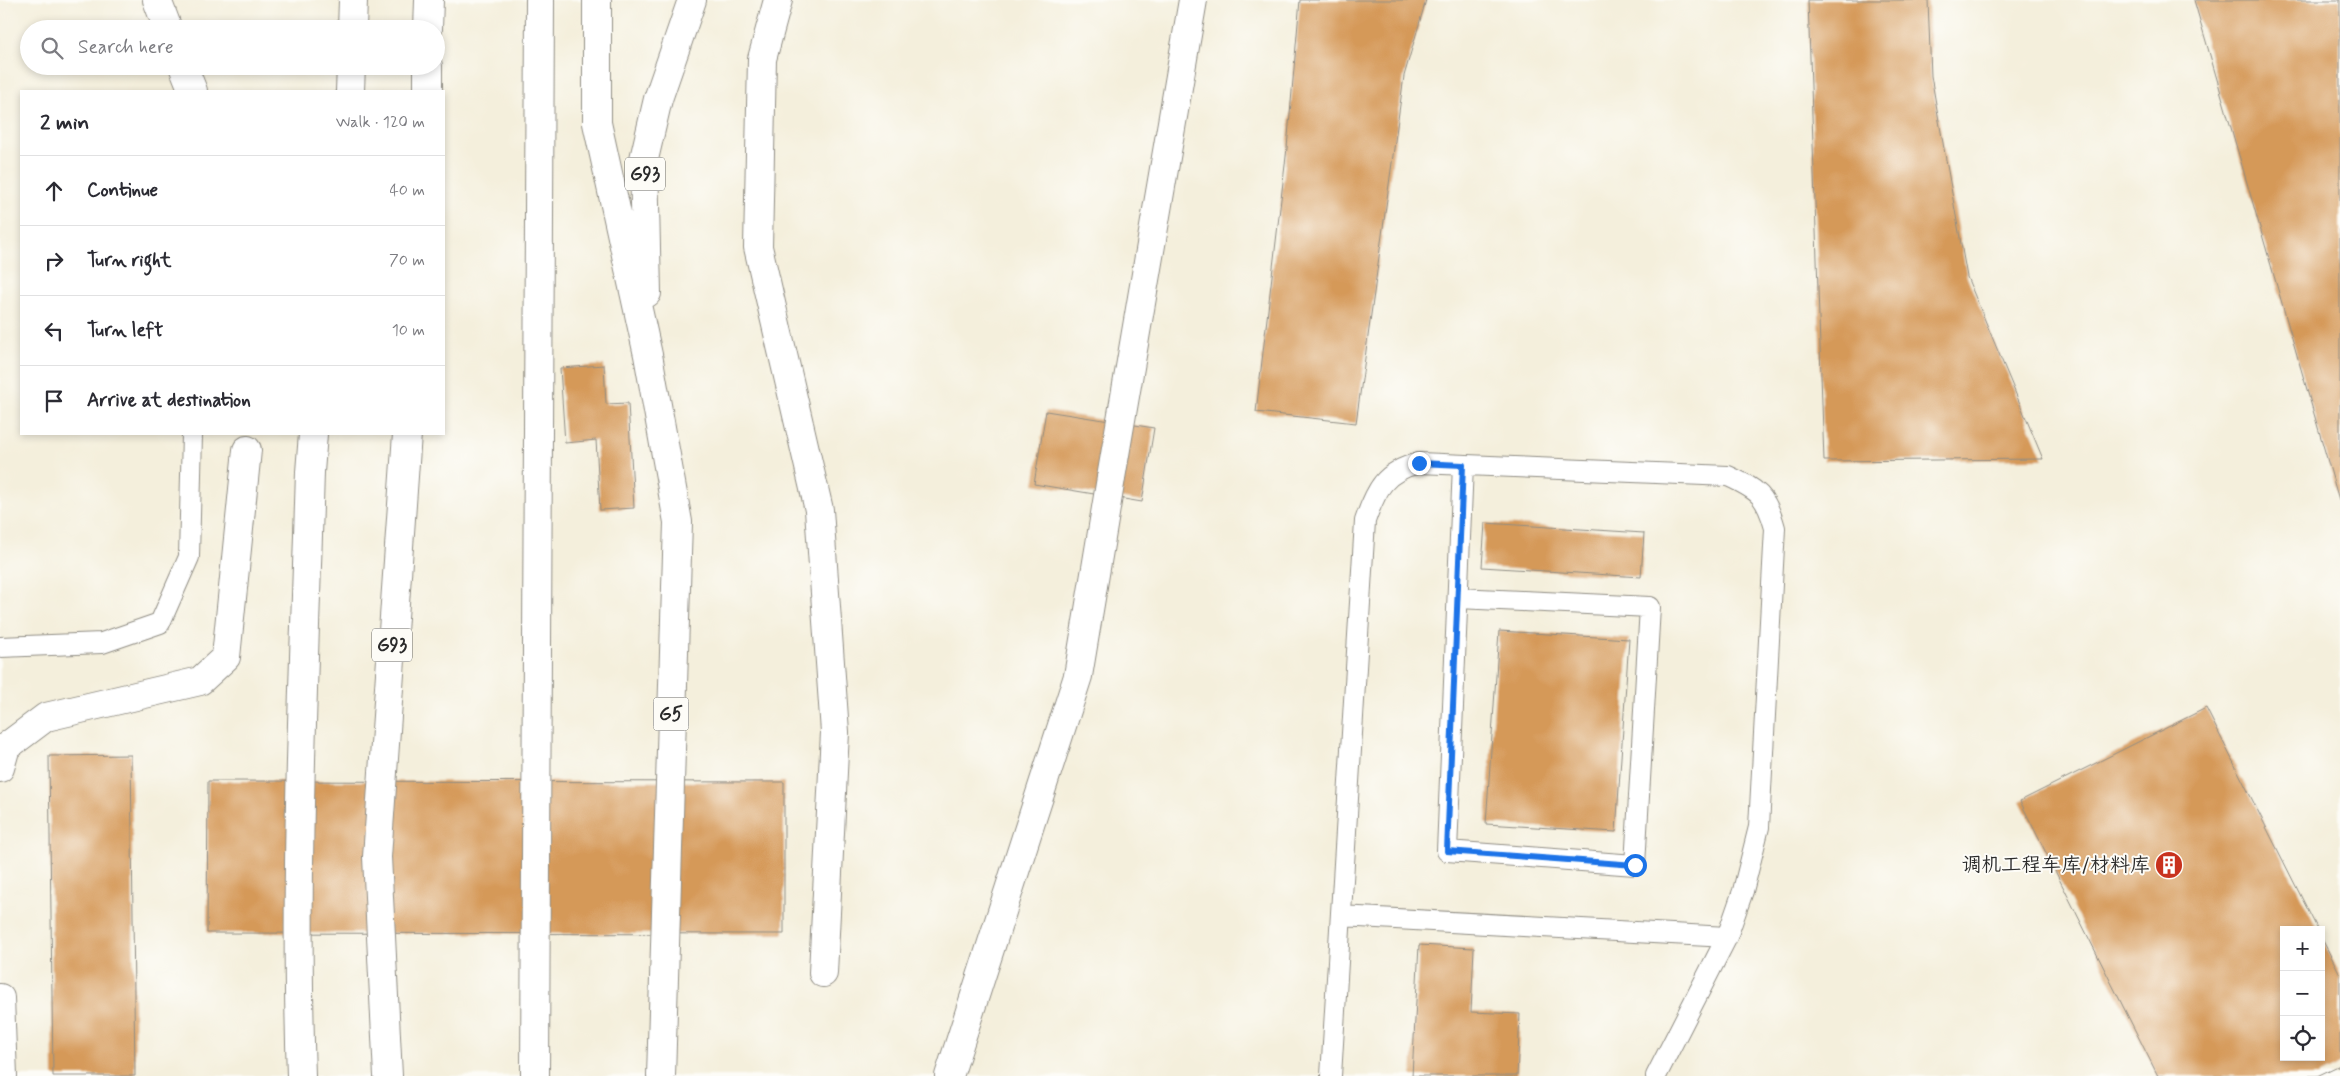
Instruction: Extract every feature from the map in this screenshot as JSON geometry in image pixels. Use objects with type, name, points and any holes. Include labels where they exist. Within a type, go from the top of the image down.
[{"type":"main road","points":[[157,0],[165,20]]},
{"type":"main road","points":[[352,20],[353,0]]},
{"type":"main road","points":[[428,20],[429,0]]},
{"type":"main road","points":[[536,1076],[540,0]]},
{"type":"main road","name":"G5","points":[[597,0],[597,123],[648,355],[678,522],[661,1076]]},
{"type":"main road","name":"G93","points":[[648,355],[644,160],[658,99],[692,0]]},
{"type":"main road","points":[[778,0],[762,59],[758,247],[819,510],[835,732],[823,973]]},
{"type":"main road","points":[[949,1076],[1078,676],[1193,0]]},
{"type":"main road","points":[[187,75],[193,90]]},
{"type":"main road","points":[[350,90],[351,75]]},
{"type":"main road","points":[[428,75],[428,90]]},
{"type":"main road","points":[[301,1076],[297,966],[298,860],[310,472],[313,435]]},
{"type":"main road","name":"G93","points":[[388,1076],[377,857],[407,435]]},
{"type":"main road","points":[[0,768],[6,747],[46,717],[200,681],[226,657],[248,442]]},
{"type":"main road","points":[[0,998],[3,1076]]},
{"type":"lane","points":[[0,647],[102,643],[160,623],[189,557],[192,435]]},
{"type":"lane","points":[[1331,1076],[1365,521],[1373,496],[1386,479],[1401,467],[1419,463],[1728,476],[1751,486],[1769,505],[1775,528],[1759,827],[1744,891],[1727,937],[1656,1076]]},
{"type":"lane","points":[[1458,598],[1650,607],[1635,865],[1447,851],[1463,465]]},
{"type":"lane","points":[[1341,916],[1727,937]]},
{"type":"building","points":[[1300,0],[1426,0],[1404,76],[1356,423],[1256,412],[1287,148]]},
{"type":"building","points":[[1808,0],[1928,0],[1931,76],[1967,277],[2043,459],[1824,461]]},
{"type":"building","points":[[2194,0],[2340,0],[2340,500],[2339,500]]},
{"type":"building","points":[[604,365],[606,404],[628,403],[634,508],[600,510],[596,440],[565,443],[560,368]]},
{"type":"building","points":[[1046,411],[1154,428],[1142,502],[1034,484]]},
{"type":"building","points":[[1485,523],[1644,533],[1641,577],[1482,567]]},
{"type":"building","points":[[1499,631],[1629,639],[1616,832],[1486,824]]},
{"type":"building","name":"调机工程车库/材料库","points":[[2206,708],[2316,926],[2280,926],[2280,1061],[2325,1061],[2325,945],[2340,974],[2340,1065],[2317,1076],[2158,1076],[2020,801]]},
{"type":"building","points":[[131,755],[135,1076],[53,1076],[49,756]]},
{"type":"building","points":[[208,781],[784,782],[784,934],[207,933]]},
{"type":"building","points":[[1419,945],[1474,948],[1471,1012],[1520,1014],[1517,1076],[1412,1076]]},
{"type":"place","name":"调机工程车库/材料库","points":[[2169,865]]},
{"type":"route","points":[[1419,463],[1463,465],[1447,851],[1635,865]]}]
